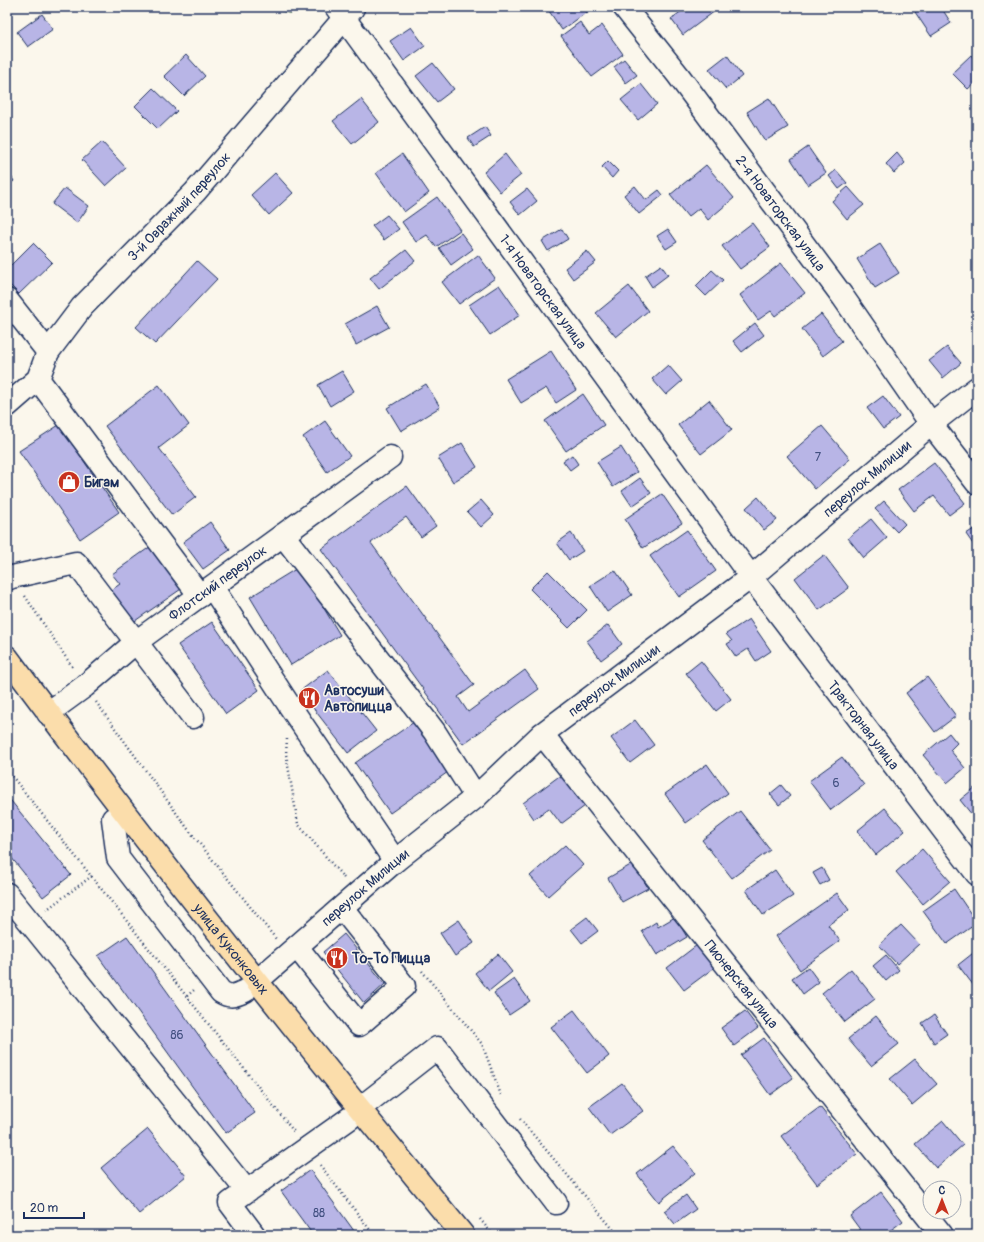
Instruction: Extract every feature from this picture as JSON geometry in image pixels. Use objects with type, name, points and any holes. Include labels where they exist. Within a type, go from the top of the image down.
[{"type":"main road","name":"улица Куконковых","points":[[7,657],[48,713],[174,877],[251,986]]},
{"type":"main road","name":"улица Куконковых","points":[[7,677],[113,819],[355,1113],[463,1235]]},
{"type":"main road","name":"улица Куконковых","points":[[355,1113],[445,1235]]},
{"type":"street","name":"2-я Новаторская улица","points":[[624,7],[678,75],[843,297],[931,424],[977,483]]},
{"type":"street","name":"3-й Овражный переулок","points":[[7,406],[38,379],[48,352],[82,306],[194,192],[345,11]]},
{"type":"street","name":"1-я Новаторская улица","points":[[345,11],[751,577]]},
{"type":"street","points":[[7,300],[48,352]]},
{"type":"street","points":[[38,379],[206,591],[289,705],[395,861]]},
{"type":"street","name":"переулок Милиции","points":[[251,986],[395,861],[476,796],[542,734],[751,577],[931,424],[977,388]]},
{"type":"street","name":"Флотский переулок","points":[[48,713],[85,686],[136,642],[390,457]]},
{"type":"street","points":[[283,535],[434,731],[476,796]]},
{"type":"street","points":[[9,578],[76,563],[193,717]]},
{"type":"street","name":"Тракторная улица","points":[[751,577],[977,874]]},
{"type":"street","name":"Пионерская улица","points":[[542,734],[942,1235]]},
{"type":"street","points":[[7,894],[246,1190]]},
{"type":"street","points":[[292,951],[359,1025],[404,986],[349,901]]},
{"type":"street","points":[[254,1235],[230,1203],[246,1190],[355,1113],[437,1048],[556,1203]]},
{"type":"path","points":[[9,578],[188,829],[292,951]]},
{"type":"path","points":[[289,705],[286,754],[298,824],[349,901]]},
{"type":"path","points":[[7,770],[307,1148],[374,1235]]},
{"type":"path","points":[[30,921],[92,876]]},
{"type":"path","points":[[417,966],[482,1044],[502,1098]]},
{"type":"path","points":[[517,1116],[618,1235]]},
{"type":"green space","points":[[268,7],[287,7],[291,14]]},
{"type":"building","points":[[555,7],[588,7],[590,10],[562,30],[549,11]]},
{"type":"building","points":[[664,7],[673,7],[667,11]]},
{"type":"building","points":[[687,7],[719,8],[683,35],[671,19]]},
{"type":"building","points":[[922,7],[941,7],[951,23],[931,36],[915,12]]},
{"type":"building","points":[[42,14],[53,29],[28,47],[17,32]]},
{"type":"building","points":[[580,22],[589,35],[602,25],[623,54],[592,77],[561,36]]},
{"type":"building","points":[[411,27],[425,46],[404,61],[390,41]]},
{"type":"building","points":[[186,55],[205,76],[184,96],[164,76]]},
{"type":"building","points":[[727,55],[742,76],[726,89],[709,69]]},
{"type":"building","points":[[971,55],[977,62],[977,81],[968,89],[952,73]]},
{"type":"building","points":[[624,59],[637,75],[626,83],[614,67]]},
{"type":"building","points":[[433,63],[454,89],[437,102],[416,76]]},
{"type":"building","points":[[641,84],[657,104],[638,120],[621,100]]},
{"type":"building","points":[[153,88],[177,111],[158,129],[135,106]]},
{"type":"building","points":[[769,98],[788,127],[765,141],[747,112]]},
{"type":"building","points":[[361,99],[379,122],[352,144],[333,121]]},
{"type":"building","points":[[485,127],[491,136],[474,147],[468,138]]},
{"type":"building","points":[[102,142],[126,168],[106,186],[82,160]]},
{"type":"building","points":[[808,147],[826,173],[808,185],[791,159]]},
{"type":"building","points":[[897,153],[905,163],[894,173],[886,164]]},
{"type":"building","points":[[402,154],[429,193],[404,212],[376,173]]},
{"type":"building","points":[[505,154],[521,175],[500,192],[484,172]]},
{"type":"building","points":[[608,161],[618,171],[612,178],[602,167]]},
{"type":"building","points":[[706,165],[734,198],[708,220],[699,208],[688,217],[670,195]]},
{"type":"building","points":[[7,170],[14,181],[7,186]]},
{"type":"building","points":[[836,170],[847,183],[839,189],[829,176]]},
{"type":"building","points":[[275,173],[293,193],[269,215],[251,195]]},
{"type":"building","points":[[635,186],[646,200],[659,190],[663,195],[639,214],[624,195]]},
{"type":"building","points":[[848,187],[864,205],[847,219],[832,201]]},
{"type":"building","points":[[65,188],[89,206],[77,223],[52,204]]},
{"type":"building","points":[[527,189],[537,201],[520,215],[510,202]]},
{"type":"building","points":[[437,197],[460,230],[436,247],[427,235],[416,242],[402,222]]},
{"type":"building","points":[[387,215],[399,229],[384,240],[372,226]]},
{"type":"building","points":[[752,223],[770,247],[740,269],[722,246]]},
{"type":"building","points":[[562,229],[568,239],[548,251],[542,241]]},
{"type":"building","points":[[668,229],[677,242],[666,249],[657,236]]},
{"type":"building","points":[[461,233],[473,249],[451,265],[439,248]]},
{"type":"building","points":[[33,243],[52,262],[19,294],[7,282],[7,269]]},
{"type":"building","points":[[880,244],[899,273],[875,288],[857,259]]},
{"type":"building","points":[[406,250],[415,261],[379,289],[370,278]]},
{"type":"building","points":[[587,251],[596,262],[573,279],[565,268]]},
{"type":"building","points":[[478,255],[495,278],[459,304],[442,282]]},
{"type":"building","points":[[197,261],[217,279],[155,344],[136,327]]},
{"type":"building","points":[[781,263],[805,293],[775,316],[771,311],[758,320],[740,295]]},
{"type":"building","points":[[661,265],[668,275],[652,287],[645,276]]},
{"type":"building","points":[[712,270],[723,280],[706,296],[696,286]]},
{"type":"building","points":[[499,285],[520,315],[490,335],[469,305]]},
{"type":"building","points":[[629,286],[648,311],[616,337],[596,313]]},
{"type":"building","points":[[377,306],[389,327],[356,345],[345,324]]},
{"type":"building","points":[[821,314],[842,341],[823,356],[802,329]]},
{"type":"building","points":[[755,323],[764,335],[742,352],[733,341]]},
{"type":"building","points":[[947,347],[961,363],[943,378],[929,361]]},
{"type":"building","points":[[551,351],[576,390],[556,403],[546,388],[521,403],[506,379]]},
{"type":"building","points":[[668,365],[682,381],[666,395],[652,379]]},
{"type":"building","points":[[342,371],[354,391],[330,406],[318,385]]},
{"type":"building","points":[[426,384],[440,407],[401,431],[387,408]]},
{"type":"building","points":[[159,385],[189,425],[159,448],[196,497],[172,515],[105,426]]},
{"type":"building","points":[[583,394],[604,425],[566,451],[545,421]]},
{"type":"building","points":[[883,396],[899,417],[883,429],[867,408]]},
{"type":"building","points":[[709,400],[732,430],[701,454],[678,425]]},
{"type":"building","points":[[325,421],[350,456],[327,472],[303,437]]},
{"type":"building","name":"Бигам","points":[[59,425],[119,512],[80,539],[19,451]]},
{"type":"building","points":[[822,426],[850,459],[815,489],[787,456]]},
{"type":"building","points":[[462,443],[477,467],[453,482],[438,458]]},
{"type":"building","points":[[621,447],[637,472],[613,487],[597,462]]},
{"type":"building","points":[[572,455],[578,464],[570,470],[563,461]]},
{"type":"building","points":[[934,463],[965,503],[949,515],[934,496],[914,511],[898,490]]},
{"type":"building","points":[[640,478],[651,493],[632,506],[622,491]]},
{"type":"building","points":[[407,486],[436,526],[421,537],[406,517],[371,543],[474,685],[458,697],[468,712],[525,670],[539,689],[463,744],[321,549]]},
{"type":"building","points":[[662,494],[682,523],[643,548],[625,519]]},
{"type":"building","points":[[758,497],[777,520],[764,530],[746,508]]},
{"type":"building","points":[[481,500],[494,515],[481,527],[467,512]]},
{"type":"building","points":[[884,501],[905,524],[897,532],[875,509]]},
{"type":"building","points":[[871,519],[887,538],[864,558],[848,538]]},
{"type":"building","points":[[210,522],[230,550],[203,569],[183,542]]},
{"type":"building","points":[[977,527],[977,550],[966,534]]},
{"type":"building","points":[[687,530],[716,571],[679,597],[650,556]]},
{"type":"building","points":[[571,533],[583,551],[569,560],[557,543]]},
{"type":"building","points":[[154,544],[184,587],[132,623],[110,591],[120,584],[112,574]]},
{"type":"building","points":[[824,555],[849,588],[819,610],[795,578]]},
{"type":"building","points":[[299,567],[340,635],[291,665],[250,597]]},
{"type":"building","points":[[615,570],[632,595],[607,612],[590,586]]},
{"type":"building","points":[[548,571],[587,610],[569,628],[530,589]]},
{"type":"building","points":[[749,619],[771,651],[756,661],[748,649],[736,657],[727,644],[732,641],[726,634]]},
{"type":"building","points":[[212,622],[259,690],[226,714],[178,645]]},
{"type":"building","points":[[608,625],[622,644],[601,660],[587,641]]},
{"type":"building","points":[[701,661],[731,699],[716,711],[686,673]]},
{"type":"building","points":[[328,670],[376,731],[348,753],[300,691]]},
{"type":"building","points":[[927,677],[956,716],[935,732],[906,693]]},
{"type":"building","points":[[635,720],[654,745],[630,763],[611,738]]},
{"type":"building","points":[[414,722],[448,772],[390,813],[355,763]]},
{"type":"building","points":[[949,733],[957,743],[950,750],[965,768],[947,783],[923,755]]},
{"type":"building","points":[[842,757],[864,785],[831,810],[809,781]]},
{"type":"building","points":[[707,764],[728,793],[686,823],[665,794]]},
{"type":"building","points":[[562,774],[585,806],[561,824],[549,808],[534,819],[523,803]]},
{"type":"building","points":[[781,785],[790,796],[779,805],[770,794]]},
{"type":"building","points":[[977,786],[977,821],[960,800]]},
{"type":"building","points":[[7,796],[71,875],[43,897],[7,852]]},
{"type":"building","points":[[885,808],[905,831],[876,855],[857,831]]},
{"type":"building","points":[[740,811],[770,850],[732,878],[702,840]]},
{"type":"building","points":[[565,845],[583,865],[548,896],[530,876]]},
{"type":"building","points":[[922,849],[950,881],[923,904],[896,872]]},
{"type":"building","points":[[634,863],[648,888],[622,902],[608,878]]},
{"type":"building","points":[[822,868],[829,880],[820,885],[813,873]]},
{"type":"building","points":[[775,870],[793,896],[763,915],[746,890]]},
{"type":"building","points":[[954,889],[977,923],[947,944],[923,911]]},
{"type":"building","points":[[837,893],[849,910],[828,925],[840,941],[800,970],[776,936]]},
{"type":"building","points":[[587,917],[598,931],[582,943],[571,929]]},
{"type":"building","points":[[675,917],[687,937],[657,955],[642,931],[656,922],[658,927]]},
{"type":"building","points":[[459,920],[474,943],[455,956],[440,933]]},
{"type":"building","points":[[901,925],[919,944],[897,964],[879,945]]},
{"type":"building","points":[[344,934],[385,984],[364,1003],[323,952]]},
{"type":"building","points":[[127,936],[255,1113],[226,1133],[98,956]]},
{"type":"building","points":[[697,945],[715,967],[684,990],[667,968]]},
{"type":"building","points":[[977,950],[977,990],[958,965]]},
{"type":"building","points":[[498,954],[512,972],[489,991],[475,973]]},
{"type":"building","points":[[886,955],[899,970],[886,981],[873,966]]},
{"type":"building","points":[[808,967],[819,982],[803,994],[792,978]]},
{"type":"building","points":[[851,969],[875,999],[845,1022],[822,993]]},
{"type":"building","points":[[514,979],[530,1001],[509,1015],[494,993]]},
{"type":"building","points":[[574,1010],[609,1056],[587,1073],[551,1027]]},
{"type":"building","points":[[745,1011],[758,1028],[734,1046],[721,1028]]},
{"type":"building","points":[[934,1015],[947,1034],[934,1043],[922,1023]]},
{"type":"building","points":[[876,1016],[899,1044],[871,1066],[848,1039]]},
{"type":"building","points":[[764,1038],[793,1078],[770,1095],[741,1055]]},
{"type":"building","points":[[915,1059],[937,1084],[912,1105],[890,1079]]},
{"type":"building","points":[[622,1083],[643,1111],[610,1135],[589,1107]]},
{"type":"building","points":[[820,1107],[857,1154],[817,1184],[781,1136]]},
{"type":"building","points":[[943,1121],[963,1145],[936,1168],[915,1144]]},
{"type":"building","points":[[148,1129],[186,1176],[139,1214],[101,1168]]},
{"type":"building","points":[[673,1146],[695,1173],[659,1202],[637,1174]]},
{"type":"building","points":[[310,1170],[357,1235],[313,1235],[281,1191]]},
{"type":"building","points":[[881,1192],[903,1221],[884,1235],[864,1235],[850,1216]]},
{"type":"building","points":[[686,1195],[696,1209],[675,1224],[664,1211]]},
{"type":"building","points":[[977,1217],[977,1225],[973,1220]]},
{"type":"place","name":"Бигам","points":[[69,482]]},
{"type":"place","name":"Автосуши Автопицца","points":[[309,698]]},
{"type":"place","name":"То-То Пицца","points":[[337,958]]}]
